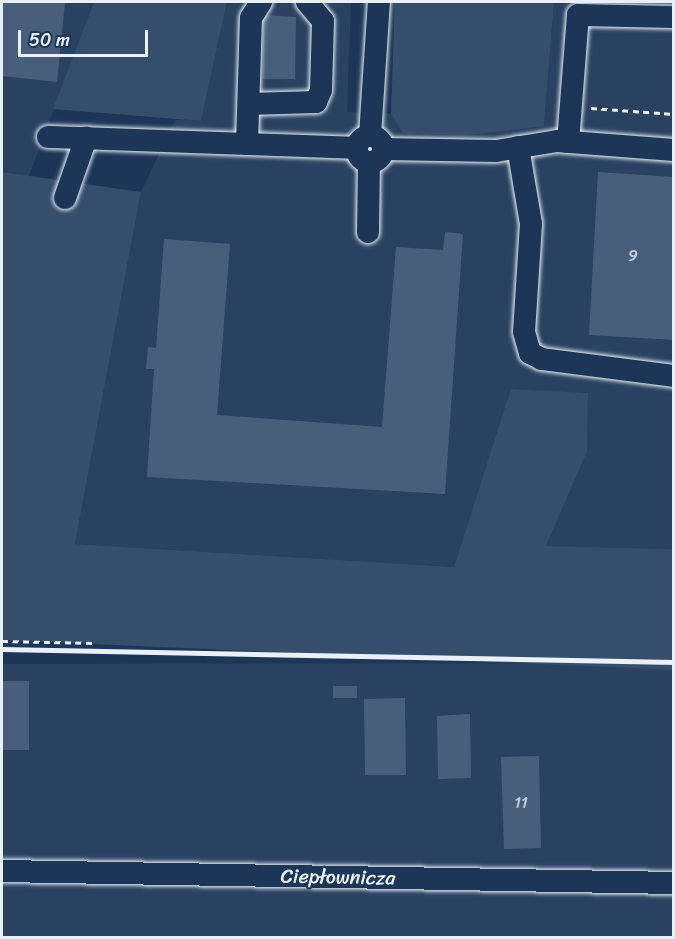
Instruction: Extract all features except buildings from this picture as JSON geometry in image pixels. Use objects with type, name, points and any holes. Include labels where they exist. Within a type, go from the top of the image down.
[{"type":"street","points":[[247,144],[251,18],[261,2]]},
{"type":"street","points":[[249,104],[316,102],[321,90],[323,21],[307,2]]},
{"type":"street","points":[[370,2],[374,44]]},
{"type":"street","points":[[368,232],[374,44],[379,2]]},
{"type":"street","points":[[568,142],[568,106],[578,15],[674,17]]},
{"type":"street","points":[[48,136],[369,149],[518,147],[568,142],[674,150]]},
{"type":"street","points":[[65,198],[86,138]]},
{"type":"street","points":[[518,147],[531,224],[524,332],[530,352],[542,359],[674,376]]},
{"type":"street","name":"Ciepłownicza","points":[[2,871],[674,883]]},
{"type":"path","points":[[568,106],[674,114]]},
{"type":"path","points":[[2,641],[96,643]]},
{"type":"shaded area","points":[[2,2],[94,2],[2,248]]},
{"type":"shaded area","points":[[94,2],[227,2],[201,121],[53,109]]},
{"type":"shaded area","points":[[227,2],[351,2],[347,112],[514,118],[544,126],[554,2],[673,7],[673,549],[546,546],[587,452],[588,394],[512,389],[454,567],[75,544],[141,192],[175,120],[201,120]]},
{"type":"shaded area","points":[[395,2],[554,2],[544,126],[467,135],[403,133],[391,113]]},
{"type":"shaded area","points":[[2,172],[141,192],[75,544],[454,567],[511,389],[588,393],[587,452],[546,546],[673,549],[673,670],[2,640]]},
{"type":"shaded area","points":[[673,663],[673,937],[2,937],[2,664]]},
{"type":"railway","points":[[2,649],[674,662]]}]
